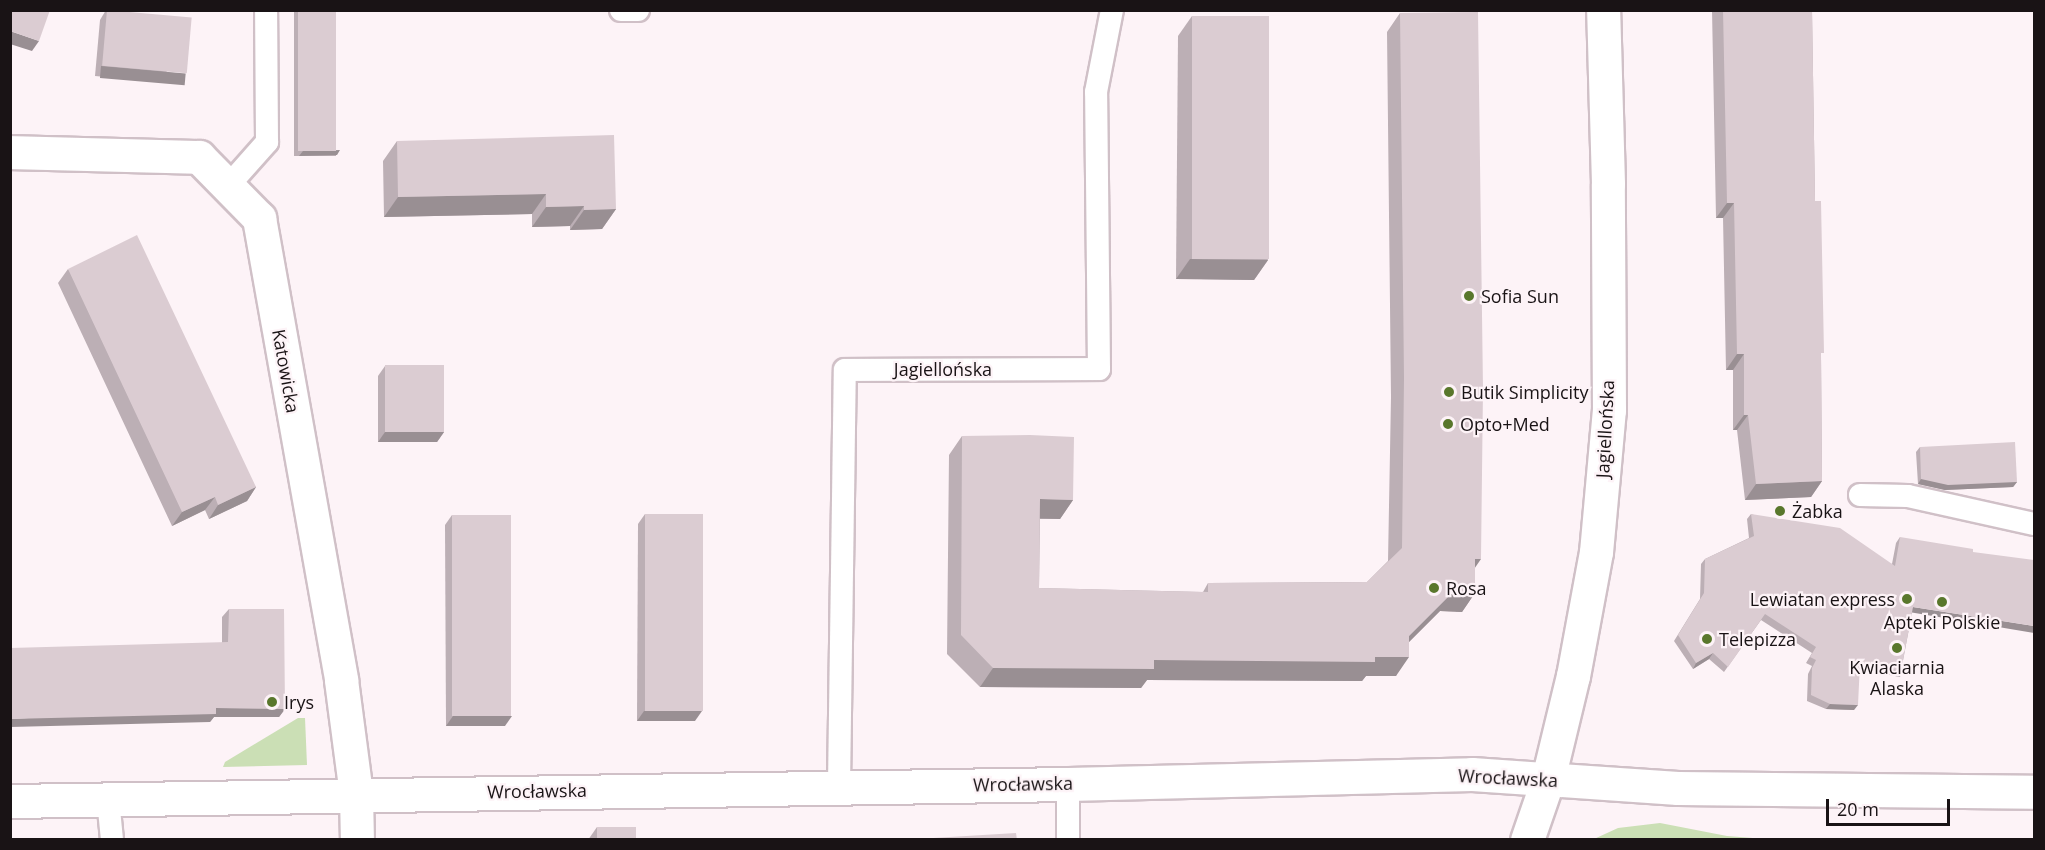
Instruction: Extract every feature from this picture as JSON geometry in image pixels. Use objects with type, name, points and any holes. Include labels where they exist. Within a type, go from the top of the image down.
[{"type":"street","name":"Jagiellońska","points":[[1527,840],[1548,779],[1577,656],[1596,552],[1609,410],[1608,184],[1603,10]]},
{"type":"street","name":"Katowicka","points":[[10,152],[199,157],[259,218],[341,680],[356,794],[357,840]]},
{"type":"street","name":"Wrocławska","points":[[10,801],[1068,784],[1472,774],[1678,788],[2034,792]]},
{"type":"lane","points":[[228,186],[267,142],[266,10]]},
{"type":"lane","points":[[623,11],[638,10]]},
{"type":"lane","name":"Jagiellońska","points":[[839,786],[845,370],[1099,369],[1096,92],[1112,10]]},
{"type":"lane","points":[[1860,495],[1908,496],[2034,524]]},
{"type":"lane","points":[[1068,784],[1068,840]]},
{"type":"lane","points":[[108,799],[112,840]]},
{"type":"green space","points":[[298,718],[305,718],[307,765],[223,767],[225,762]]},
{"type":"green space","points":[[1660,823],[1727,836],[1766,839],[1594,839],[1618,828]]},
{"type":"building","points":[[10,10],[50,10],[39,41],[10,31]]},
{"type":"building","points":[[107,10],[192,17],[187,73],[102,66]]},
{"type":"building","points":[[298,10],[336,10],[336,151],[298,151]]},
{"type":"building","points":[[1723,10],[1812,10],[1815,201],[1821,201],[1824,353],[1821,353],[1822,481],[1756,484],[1748,415],[1744,415],[1744,354],[1737,354],[1734,203],[1727,203]]},
{"type":"building","points":[[1478,12],[1483,389],[1481,559],[1475,559],[1475,593],[1453,592],[1409,636],[1409,657],[1375,657],[1375,662],[1154,660],[1154,669],[993,668],[961,635],[962,436],[1074,437],[1073,500],[1040,499],[1039,588],[1208,592],[1208,583],[1367,582],[1402,548],[1404,378],[1400,13]]},
{"type":"building","points":[[1192,16],[1269,16],[1269,259],[1192,259]]},
{"type":"building","points":[[614,135],[616,209],[584,210],[584,206],[546,207],[546,194],[398,197],[397,141]]},
{"type":"building","points":[[137,235],[256,487],[218,505],[215,497],[182,512],[68,269]]},
{"type":"building","points":[[385,365],[444,365],[444,432],[385,432]]},
{"type":"building","points":[[2015,442],[2017,482],[1948,485],[1921,479],[1920,447]]},
{"type":"building","points":[[645,514],[703,514],[703,711],[645,711]]},
{"type":"building","points":[[1751,514],[1840,528],[1895,566],[1900,537],[1973,549],[1973,552],[2034,560],[2034,626],[1913,607],[1901,671],[1860,663],[1858,705],[1830,704],[1811,695],[1812,668],[1816,660],[1810,657],[1816,647],[1765,614],[1728,667],[1713,653],[1696,663],[1678,635],[1704,593],[1705,559],[1754,536]]},
{"type":"building","points":[[452,515],[511,515],[511,716],[452,716]]},
{"type":"building","points":[[229,609],[284,609],[285,709],[216,708],[216,714],[10,719],[10,648],[228,642]]},
{"type":"building","points":[[597,827],[636,827],[636,840],[597,840]]},
{"type":"building","points":[[1016,833],[1017,840],[900,840]]},
{"type":"place","name":"Sofia Sun","points":[[1469,296]]},
{"type":"place","name":"Butik Simplicity","points":[[1449,392]]},
{"type":"place","name":"Opto+Med","points":[[1448,424]]},
{"type":"place","name":"Żabka","points":[[1780,511]]},
{"type":"place","name":"Rosa","points":[[1434,588]]},
{"type":"place","name":"Lewiatan express","points":[[1907,599]]},
{"type":"place","name":"Apteki Polskie","points":[[1942,602]]},
{"type":"place","name":"Telepizza","points":[[1707,639]]},
{"type":"place","name":"Kwiaciarnia Alaska","points":[[1897,648]]},
{"type":"place","name":"Irys","points":[[272,702]]}]
